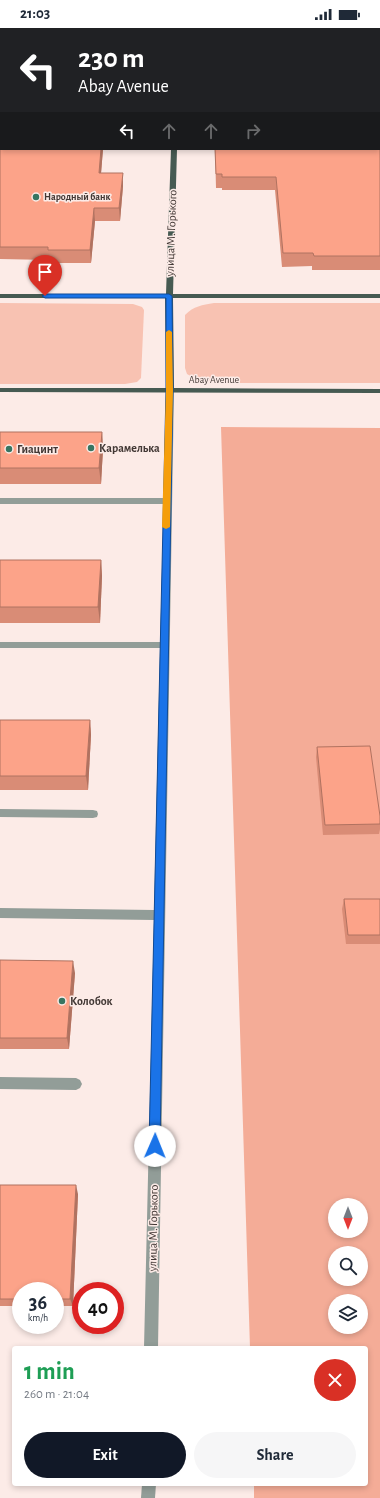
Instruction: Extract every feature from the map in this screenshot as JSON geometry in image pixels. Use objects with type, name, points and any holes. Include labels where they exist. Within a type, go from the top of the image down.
[{"type":"main road","name":"улица М. Горького","points":[[170,390],[169,296],[174,150]]},
{"type":"main road","points":[[0,296],[380,296]]},
{"type":"main road","name":"Abay Avenue","points":[[0,390],[380,391]]},
{"type":"street","name":"улица М. Горького","points":[[151,1346],[170,390]]},
{"type":"street","points":[[0,501],[167,502]]},
{"type":"street","points":[[0,645],[164,645]]},
{"type":"street","points":[[0,813],[93,814]]},
{"type":"street","points":[[0,913],[159,915]]},
{"type":"street","points":[[0,1083],[76,1084]]},
{"type":"street","points":[[148,1498],[149,1486]]},
{"type":"shaded area","points":[[0,303],[133,304],[142,307],[144,310],[141,378],[137,382],[125,384],[0,384]]},
{"type":"shaded area","points":[[214,303],[380,303],[380,383],[222,383],[194,378],[187,374],[185,368],[185,315],[202,305]]},
{"type":"shaded area","points":[[221,427],[380,428],[380,1498],[254,1498],[254,1486],[368,1486],[368,1346],[250,1346]]},
{"type":"building","points":[[0,150],[101,150],[99,173],[123,173],[119,208],[94,208],[90,250],[48,250],[48,247],[0,247]]},
{"type":"building","points":[[215,150],[380,150],[380,256],[314,256],[313,253],[283,253],[276,177],[222,177],[222,174],[216,174]]},
{"type":"building","points":[[0,432],[102,432],[99,468],[0,468]]},
{"type":"building","points":[[0,560],[101,560],[98,607],[0,607]]},
{"type":"building","points":[[0,720],[90,720],[86,776],[0,776]]},
{"type":"building","points":[[370,746],[380,824],[325,825],[317,747]]},
{"type":"building","points":[[344,899],[380,899],[380,935],[348,935]]},
{"type":"building","points":[[0,960],[73,961],[67,1038],[0,1038]]},
{"type":"building","points":[[0,1185],[76,1185],[70,1299],[64,1299],[64,1282],[12,1282],[12,1299],[0,1299]]},
{"type":"slow traffic","points":[[166,527],[170,390],[169,332]]},
{"type":"place","name":"Народный банк","points":[[36,197]]},
{"type":"place","name":"Карамелька","points":[[91,448]]},
{"type":"place","name":"Гиацинт","points":[[9,449]]},
{"type":"place","name":"Колобок","points":[[62,1001]]},
{"type":"route","points":[[45,296],[169,296],[170,390],[155,1146]]}]
